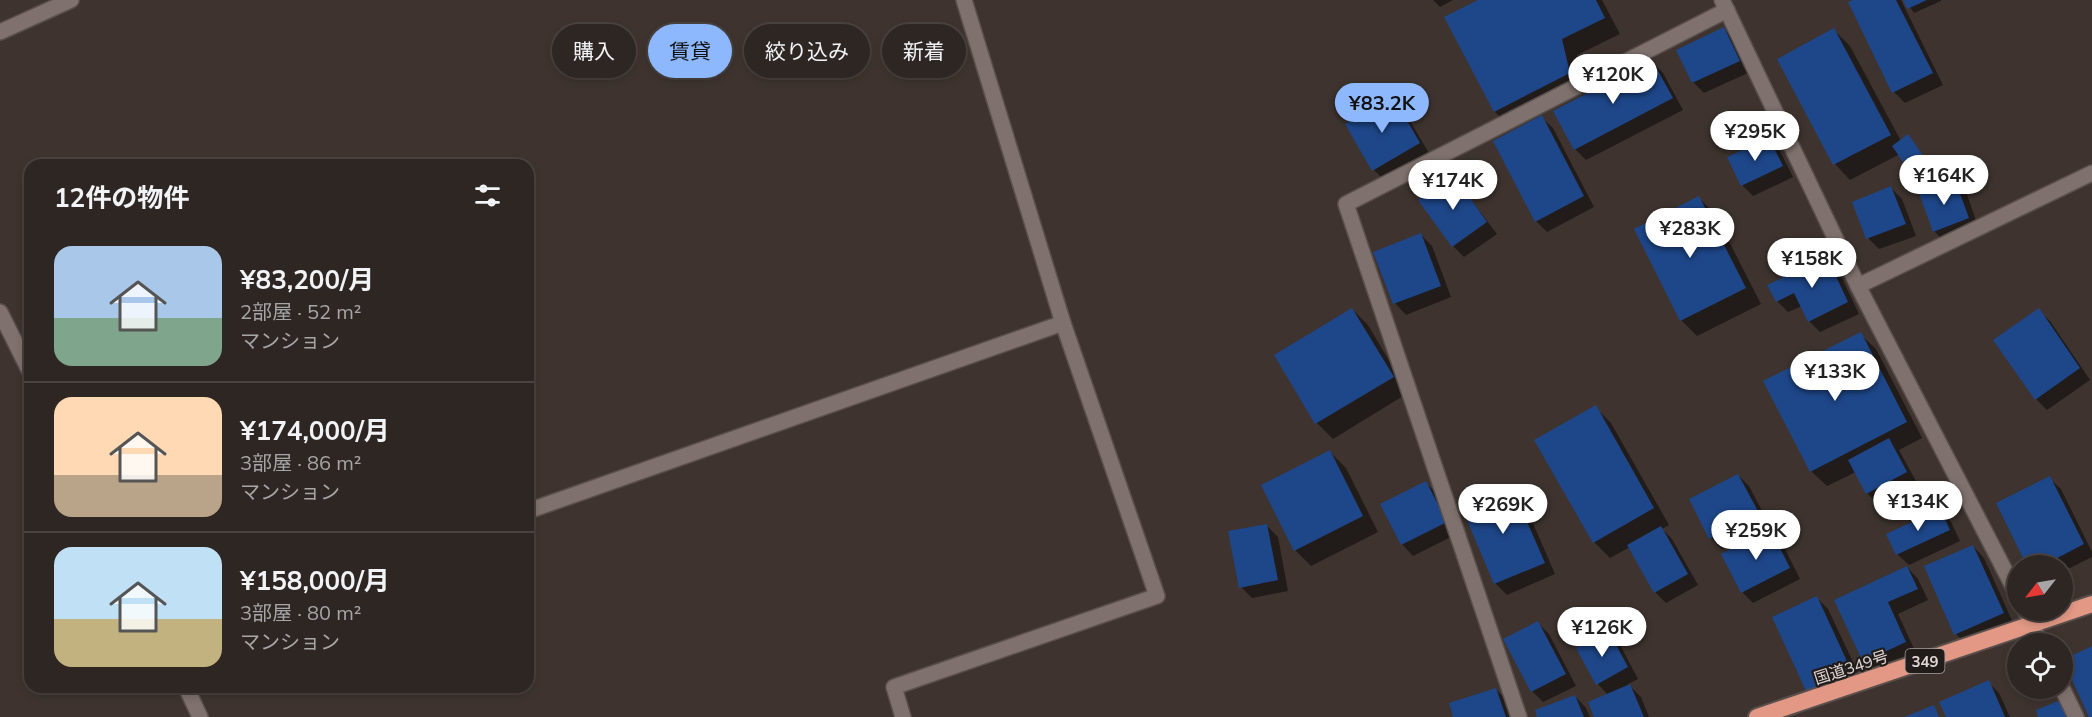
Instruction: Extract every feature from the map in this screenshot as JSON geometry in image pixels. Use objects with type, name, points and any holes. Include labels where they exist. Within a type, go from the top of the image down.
[{"type":"highway","name":"国道349号","points":[[2073,608],[2092,604]]},
{"type":"highway","name":"国道349号","points":[[1757,717],[2020,621]]},
{"type":"street","points":[[0,32],[70,0]]},
{"type":"street","points":[[903,717],[894,687],[1157,596],[1062,323],[964,0]]},
{"type":"street","points":[[1520,717],[1346,204],[1725,5],[1858,286],[2007,575]]},
{"type":"street","points":[[1858,286],[2092,173]]},
{"type":"street","points":[[0,312],[24,360]]},
{"type":"street","points":[[534,509],[1062,323]]},
{"type":"street","points":[[189,693],[200,717]]},
{"type":"street","points":[[2067,699],[2076,717]]},
{"type":"building","points":[[1478,0],[1596,0],[1605,18],[1562,39],[1570,73],[1494,112],[1444,17]]},
{"type":"building","points":[[1896,0],[1933,73],[1892,93],[1848,2]]},
{"type":"building","points":[[1903,0],[1927,0],[1907,9]]},
{"type":"building","points":[[1724,27],[1740,61],[1692,83],[1676,50]]},
{"type":"building","points":[[1834,28],[1891,135],[1833,165],[1777,59]]},
{"type":"building","points":[[1652,60],[1673,98],[1574,150],[1553,111]]},
{"type":"building","points":[[1393,96],[1420,143],[1372,171],[1345,124]]},
{"type":"building","points":[[1542,115],[1584,196],[1535,222],[1493,141]]},
{"type":"building","points":[[1908,134],[1929,164],[1912,175],[1892,146]]},
{"type":"building","points":[[1769,138],[1783,166],[1741,186],[1727,157]]},
{"type":"building","points":[[1453,174],[1487,222],[1452,247],[1418,200]]},
{"type":"building","points":[[1955,180],[1969,218],[1933,232],[1919,193]]},
{"type":"building","points":[[1891,186],[1906,224],[1866,239],[1852,202]]},
{"type":"building","points":[[1699,196],[1746,288],[1680,321],[1634,229]]},
{"type":"building","points":[[1421,233],[1441,286],[1393,304],[1373,252]]},
{"type":"building","points":[[1827,257],[1848,302],[1808,322],[1794,293],[1776,302],[1767,285]]},
{"type":"building","points":[[1352,308],[1394,377],[1315,424],[1274,355]]},
{"type":"building","points":[[2039,308],[2080,368],[2035,400],[1993,340]]},
{"type":"building","points":[[1861,332],[1907,422],[1810,472],[1763,381]]},
{"type":"building","points":[[1596,405],[1654,508],[1593,543],[1534,440]]},
{"type":"building","points":[[1889,438],[1907,472],[1866,494],[1848,460]]},
{"type":"building","points":[[1330,450],[1363,516],[1294,551],[1261,485]]},
{"type":"building","points":[[1738,474],[1759,513],[1709,539],[1689,499]]},
{"type":"building","points":[[2050,476],[2084,544],[2063,555],[2022,555],[1996,503]]},
{"type":"building","points":[[1426,481],[1447,522],[1401,545],[1380,504]]},
{"type":"building","points":[[1511,485],[1545,563],[1494,584],[1461,506]]},
{"type":"building","points":[[1940,509],[1950,530],[1896,555],[1886,534]]},
{"type":"building","points":[[1267,524],[1278,580],[1239,588],[1228,531]]},
{"type":"building","points":[[1661,526],[1688,574],[1654,593],[1627,545]]},
{"type":"building","points":[[1770,528],[1790,568],[1741,593],[1721,554]]},
{"type":"building","points":[[1973,545],[2004,613],[1954,635],[1924,566]]},
{"type":"building","points":[[1907,566],[1918,589],[1888,602],[1906,642],[1863,662],[1834,600]]},
{"type":"building","points":[[1817,596],[1851,670],[1806,691],[1772,617]]},
{"type":"building","points":[[1538,621],[1566,674],[1531,692],[1503,639]]},
{"type":"building","points":[[1608,630],[1628,667],[1596,685],[1576,648]]},
{"type":"building","points":[[2092,646],[2092,717],[2089,717],[2073,682],[2073,655]]},
{"type":"building","points":[[1989,680],[2005,717],[1946,717],[1939,702]]},
{"type":"building","points":[[1630,684],[1644,717],[1594,717],[1588,702]]},
{"type":"building","points":[[1496,688],[1506,717],[1453,717],[1449,703]]},
{"type":"building","points":[[1575,695],[1584,717],[1537,717],[1535,710]]},
{"type":"building","points":[[2063,699],[2070,717],[2038,717],[2036,710]]},
{"type":"building","points":[[1934,705],[1939,717],[1904,717]]}]
